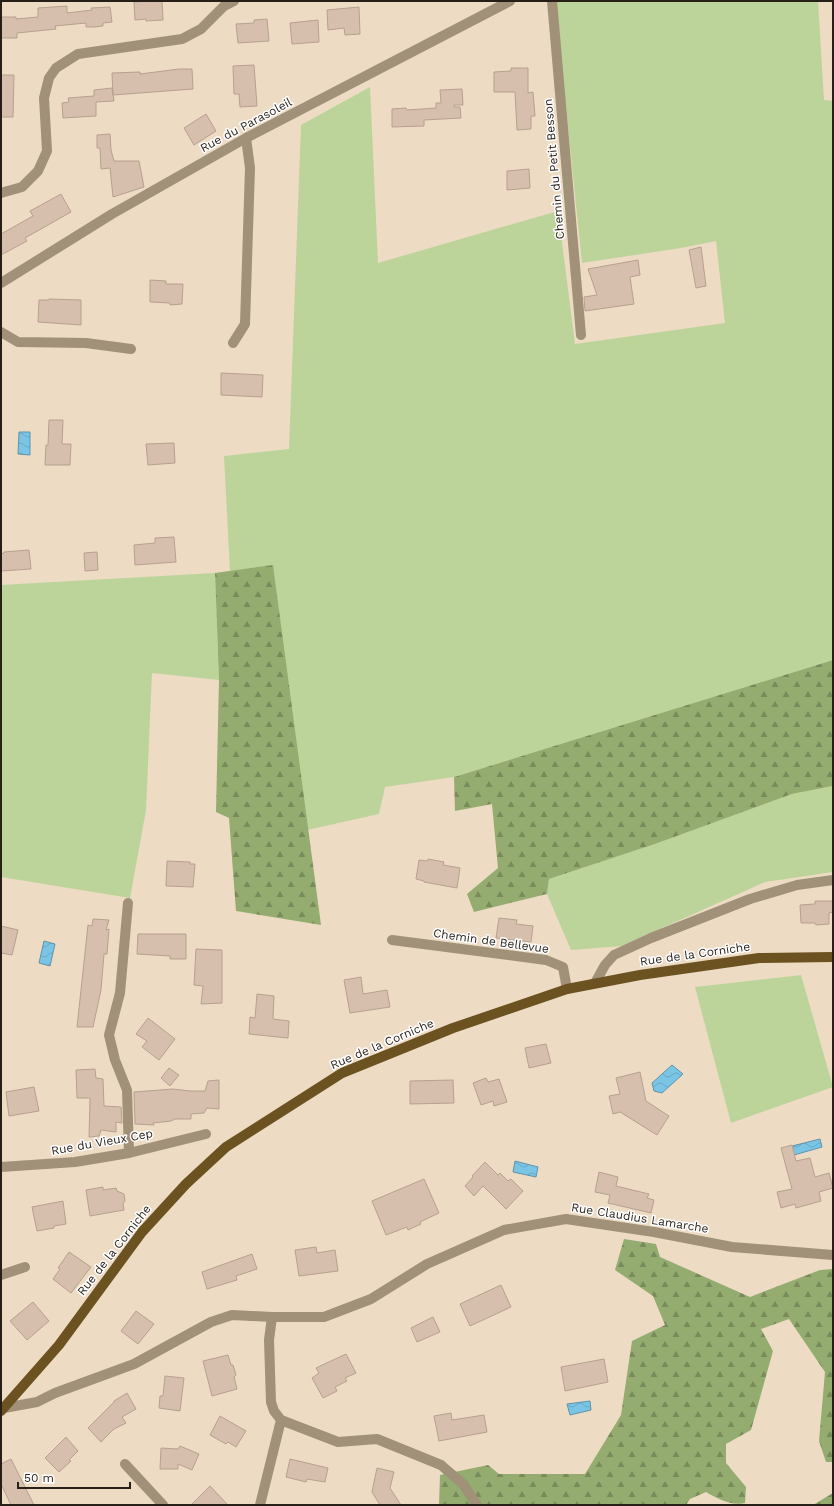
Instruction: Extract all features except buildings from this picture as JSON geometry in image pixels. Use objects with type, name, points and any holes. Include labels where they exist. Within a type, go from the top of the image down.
[{"type":"main road","name":"Rue de la Corniche","points":[[3,1410],[59,1344],[142,1232],[186,1184],[226,1147],[342,1073],[453,1028],[567,989],[661,972],[759,958],[833,957]]},
{"type":"street","points":[[1,193],[22,187],[38,171],[47,151],[44,98],[49,78],[56,68],[78,54],[182,39],[201,29],[224,6],[234,1]]},
{"type":"street","name":"Rue du Parasoleil","points":[[1,283],[112,214],[246,138],[510,1]]},
{"type":"street","name":"Chemin du Petit Besson","points":[[552,1],[581,335]]},
{"type":"street","points":[[233,343],[245,324],[250,168],[246,138]]},
{"type":"street","points":[[1,332],[18,342],[86,343],[131,349]]},
{"type":"street","points":[[595,983],[604,965],[614,955],[651,938],[750,899],[798,886],[833,880]]},
{"type":"street","points":[[128,902],[120,993],[109,1036],[115,1060],[127,1090],[129,1153]]},
{"type":"street","name":"Chemin de Bellevue","points":[[392,940],[546,960],[563,967],[567,989]]},
{"type":"street","name":"Rue du Vieux Cep","points":[[1,1168],[75,1162],[129,1153],[206,1134]]},
{"type":"street","name":"Rue Claudius Lamarche","points":[[3,1410],[36,1402],[56,1392],[134,1364],[212,1322],[232,1315],[324,1317],[371,1299],[427,1264],[504,1230],[566,1218],[654,1232],[732,1247],[833,1255]]},
{"type":"street","points":[[1,1276],[25,1267]]},
{"type":"street","points":[[272,1317],[269,1340],[271,1402],[274,1411],[281,1420],[338,1442],[377,1439],[441,1465],[463,1484],[477,1505]]},
{"type":"street","points":[[260,1505],[281,1420]]},
{"type":"street","points":[[125,1464],[163,1505]]},
{"type":"green space","points":[[555,1],[818,1],[824,100],[833,101],[833,660],[454,777],[385,787],[379,814],[307,830],[273,566],[230,571],[224,456],[289,449],[301,125],[370,87],[378,263],[558,211],[575,344],[725,323],[716,241],[681,248],[582,263]]},
{"type":"green space","points":[[273,565],[321,925],[236,911],[229,818],[216,812],[219,680],[215,573]]},
{"type":"green space","points":[[215,573],[219,680],[152,673],[146,810],[130,898],[1,877],[1,585]]},
{"type":"green space","points":[[833,660],[833,786],[792,794],[655,844],[549,879],[547,894],[474,912],[467,894],[498,868],[492,804],[455,811],[454,777]]},
{"type":"green space","points":[[833,786],[833,872],[765,882],[622,946],[571,950],[547,894],[549,879],[655,844],[792,794]]},
{"type":"green space","points":[[801,975],[833,1087],[731,1123],[695,987]]},
{"type":"green space","points":[[624,1239],[656,1244],[660,1257],[750,1297],[820,1270],[833,1269],[833,1462],[826,1462],[819,1441],[825,1372],[789,1319],[761,1329],[773,1351],[751,1430],[726,1444],[726,1463],[746,1487],[745,1503],[730,1503],[706,1492],[690,1499],[686,1505],[439,1505],[440,1475],[488,1465],[499,1474],[585,1474],[621,1415],[632,1341],[665,1325],[653,1296],[615,1270]]},
{"type":"green space","points":[[833,1493],[833,1505],[813,1505]]},
{"type":"water","points":[[19,432],[30,432],[30,455],[18,454]]},
{"type":"water","points":[[44,941],[55,944],[50,966],[39,963]]},
{"type":"water","points":[[672,1065],[683,1074],[662,1093],[654,1091],[652,1083]]},
{"type":"water","points":[[820,1139],[822,1147],[794,1155],[792,1146]]},
{"type":"water","points":[[515,1161],[538,1167],[536,1177],[513,1172]]},
{"type":"water","points":[[590,1401],[591,1410],[570,1415],[567,1404]]}]
